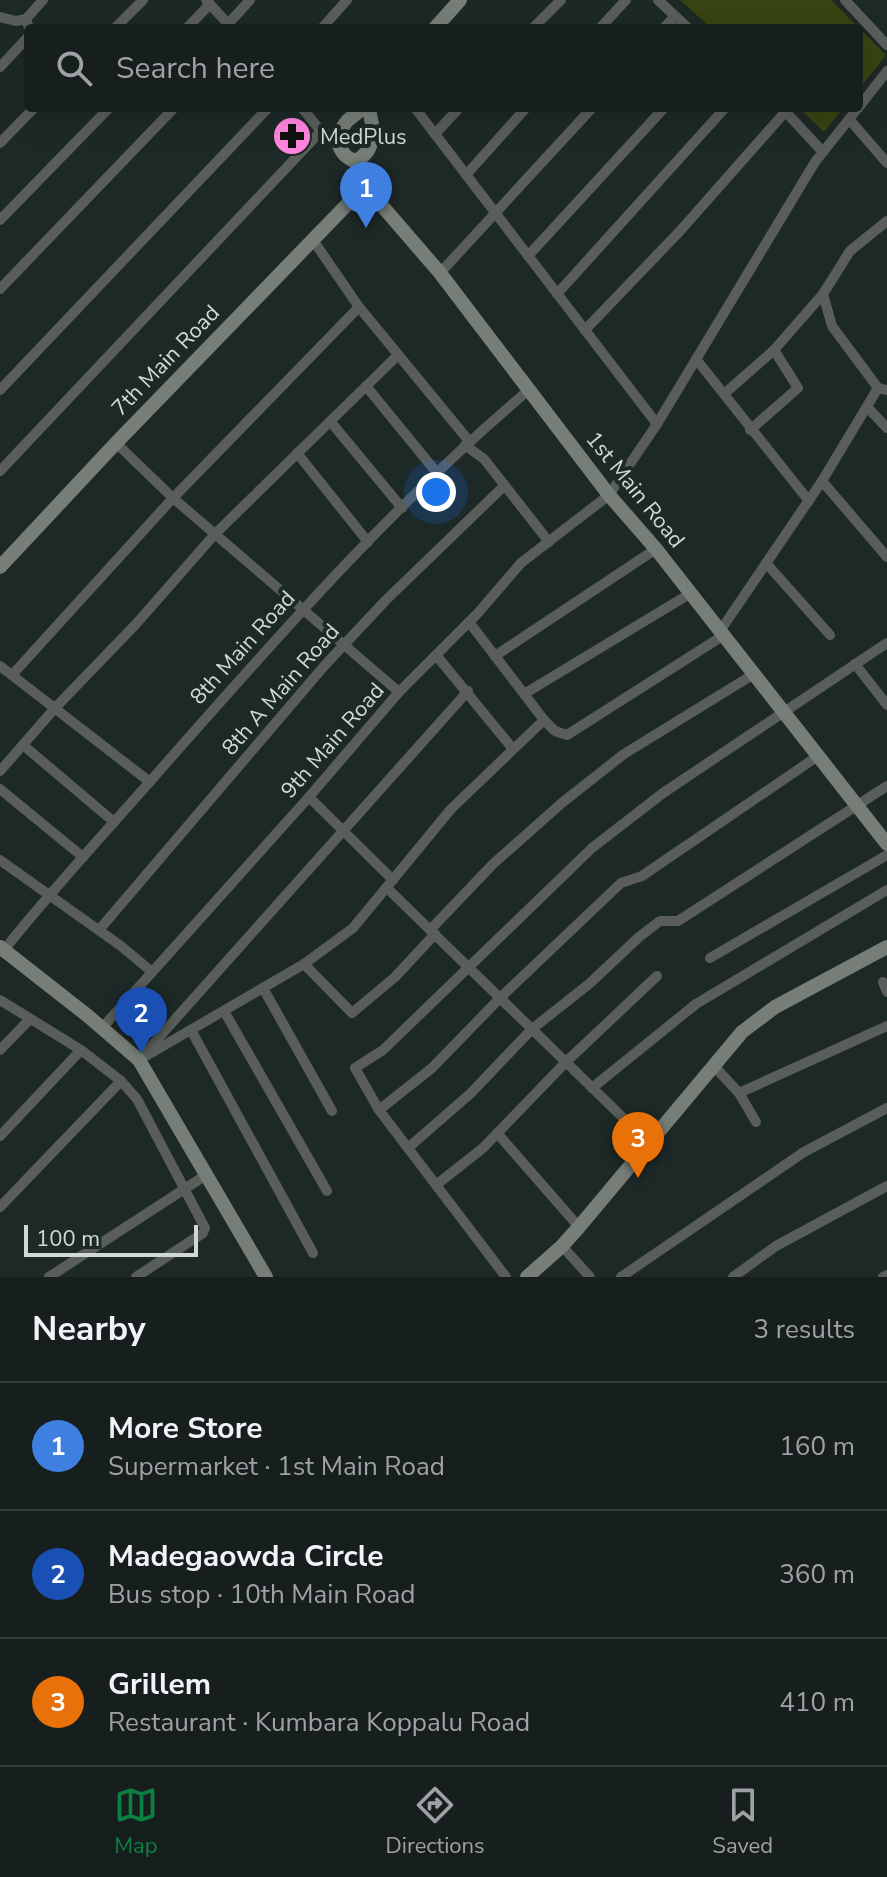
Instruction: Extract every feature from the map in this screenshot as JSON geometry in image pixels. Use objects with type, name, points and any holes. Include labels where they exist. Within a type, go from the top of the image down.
[{"type":"street","points":[[0,17],[28,24],[43,0]]},
{"type":"street","points":[[119,24],[143,0]]},
{"type":"street","points":[[232,24],[250,0]]},
{"type":"street","points":[[326,24],[347,0]]},
{"type":"street","points":[[439,24],[460,0]]},
{"type":"street","points":[[537,24],[561,0]]},
{"type":"street","points":[[604,24],[626,0]]},
{"type":"street","points":[[658,0],[684,24]]},
{"type":"street","points":[[190,24],[208,2],[228,24]]},
{"type":"street","points":[[853,2],[887,45]]},
{"type":"street","points":[[668,24],[675,16]]},
{"type":"street","points":[[0,67],[24,41]]},
{"type":"street","name":"9th Main Road","points":[[863,103],[887,71]]},
{"type":"street","points":[[0,143],[30,112]]},
{"type":"street","points":[[0,220],[105,112]]},
{"type":"street","points":[[0,289],[170,112]]},
{"type":"street","points":[[0,390],[264,112]]},
{"type":"street","points":[[305,112],[321,131],[337,135],[347,121],[360,112]]},
{"type":"street","points":[[355,161],[368,154],[372,143],[372,122],[368,112]]},
{"type":"street","points":[[418,112],[657,424]]},
{"type":"street","points":[[435,134],[455,112]]},
{"type":"street","points":[[466,175],[522,112]]},
{"type":"street","points":[[440,273],[588,112]]},
{"type":"street","points":[[528,256],[660,112]]},
{"type":"street","points":[[557,294],[721,112]]},
{"type":"street","points":[[585,330],[680,231],[782,112]]},
{"type":"street","points":[[786,112],[823,152]]},
{"type":"street","name":"9th Main Road","points":[[102,1028],[399,692],[469,622],[521,563],[609,495],[657,424],[823,152],[855,112]]},
{"type":"street","points":[[849,119],[887,163]]},
{"type":"street","points":[[0,471],[321,131]]},
{"type":"street","name":"1st Main Road","points":[[337,135],[341,151],[348,159],[355,161],[365,186],[440,273],[609,495],[656,549],[887,844]]},
{"type":"street","name":"7th Main Road","points":[[0,567],[365,186]]},
{"type":"street","points":[[724,394],[774,350],[823,294],[850,251],[887,221]]},
{"type":"street","points":[[313,240],[359,307],[549,542]]},
{"type":"street","points":[[469,622],[544,720],[555,731],[567,735],[722,633],[867,407],[882,389],[832,326],[823,294]]},
{"type":"street","points":[[150,782],[5,673],[359,307]]},
{"type":"street","points":[[750,430],[798,388],[774,350]]},
{"type":"street","points":[[0,771],[215,534],[398,355]]},
{"type":"street","points":[[696,359],[809,501]]},
{"type":"street","points":[[366,386],[437,473]]},
{"type":"street","name":"8th Main Road","points":[[2,949],[301,609],[467,443],[530,389]]},
{"type":"street","points":[[867,407],[887,428]]},
{"type":"street","points":[[330,421],[402,508]]},
{"type":"street","points":[[116,443],[173,498],[399,692]]},
{"type":"street","points":[[297,453],[368,542]]},
{"type":"street","points":[[822,481],[887,557]]},
{"type":"street","name":"8th A Main Road","points":[[99,930],[343,645],[504,486]]},
{"type":"street","points":[[495,656],[656,549]]},
{"type":"street","points":[[766,563],[830,635]]},
{"type":"street","points":[[524,694],[691,593]]},
{"type":"street","points":[[506,1277],[379,1110],[355,1068],[383,1050],[592,848],[663,793],[887,643]]},
{"type":"street","points":[[436,655],[513,749]]},
{"type":"street","points":[[855,664],[887,705]]},
{"type":"street","points":[[304,964],[352,1013],[395,977],[493,864],[576,792],[624,754],[754,674]]},
{"type":"street","points":[[139,1060],[468,691]]},
{"type":"street","points":[[139,1060],[304,964],[353,928],[451,809],[544,720]]},
{"type":"street","points":[[23,745],[114,822]]},
{"type":"street","points":[[379,1110],[432,1068],[500,998],[621,883],[642,876],[818,756]]},
{"type":"street","points":[[408,1148],[471,1093],[532,1029],[660,921],[678,921],[887,786]]},
{"type":"street","points":[[0,789],[83,857]]},
{"type":"street","points":[[309,797],[343,830],[432,932],[649,1143]]},
{"type":"street","points":[[710,958],[887,855]]},
{"type":"street","points":[[0,860],[152,972]]},
{"type":"street","points":[[592,1088],[696,1004],[887,890]]},
{"type":"street","points":[[528,1277],[579,1227],[742,1032],[775,1007],[887,947]]},
{"type":"street","points":[[2,949],[139,1060],[266,1277]]},
{"type":"street","points":[[436,1185],[483,1148],[566,1062],[657,976]]},
{"type":"street","points":[[263,988],[332,1111]]},
{"type":"street","points":[[0,1000],[81,1050],[121,1081],[137,1099],[205,1228],[203,1233],[136,1277]]},
{"type":"street","points":[[224,1011],[327,1191]]},
{"type":"street","points":[[0,1050],[30,1019]]},
{"type":"street","points":[[739,1093],[887,1026]]},
{"type":"street","points":[[191,1030],[313,1253]]},
{"type":"street","points":[[0,1136],[81,1050]]},
{"type":"street","points":[[713,1065],[739,1093],[756,1122]]},
{"type":"street","points":[[0,1207],[121,1081]]},
{"type":"street","points":[[621,1277],[804,1152],[887,1108]]},
{"type":"street","points":[[497,1133],[579,1227]]},
{"type":"street","points":[[49,1277],[206,1175]]},
{"type":"street","points":[[733,1277],[776,1246],[887,1186]]},
{"type":"street","points":[[562,1246],[590,1277]]},
{"type":"green space","points":[[680,0],[831,0],[855,24],[707,24]]},
{"type":"green space","points":[[863,32],[886,55],[863,84]]},
{"type":"green space","points":[[803,112],[840,112],[824,132]]},
{"type":"place","name":"MedPlus","points":[[292,136]]},
{"type":"place","name":"More Store","points":[[366,228]]},
{"type":"place","name":"Madegaowda Circle","points":[[141,1053]]},
{"type":"place","name":"Grillem","points":[[638,1178]]}]
